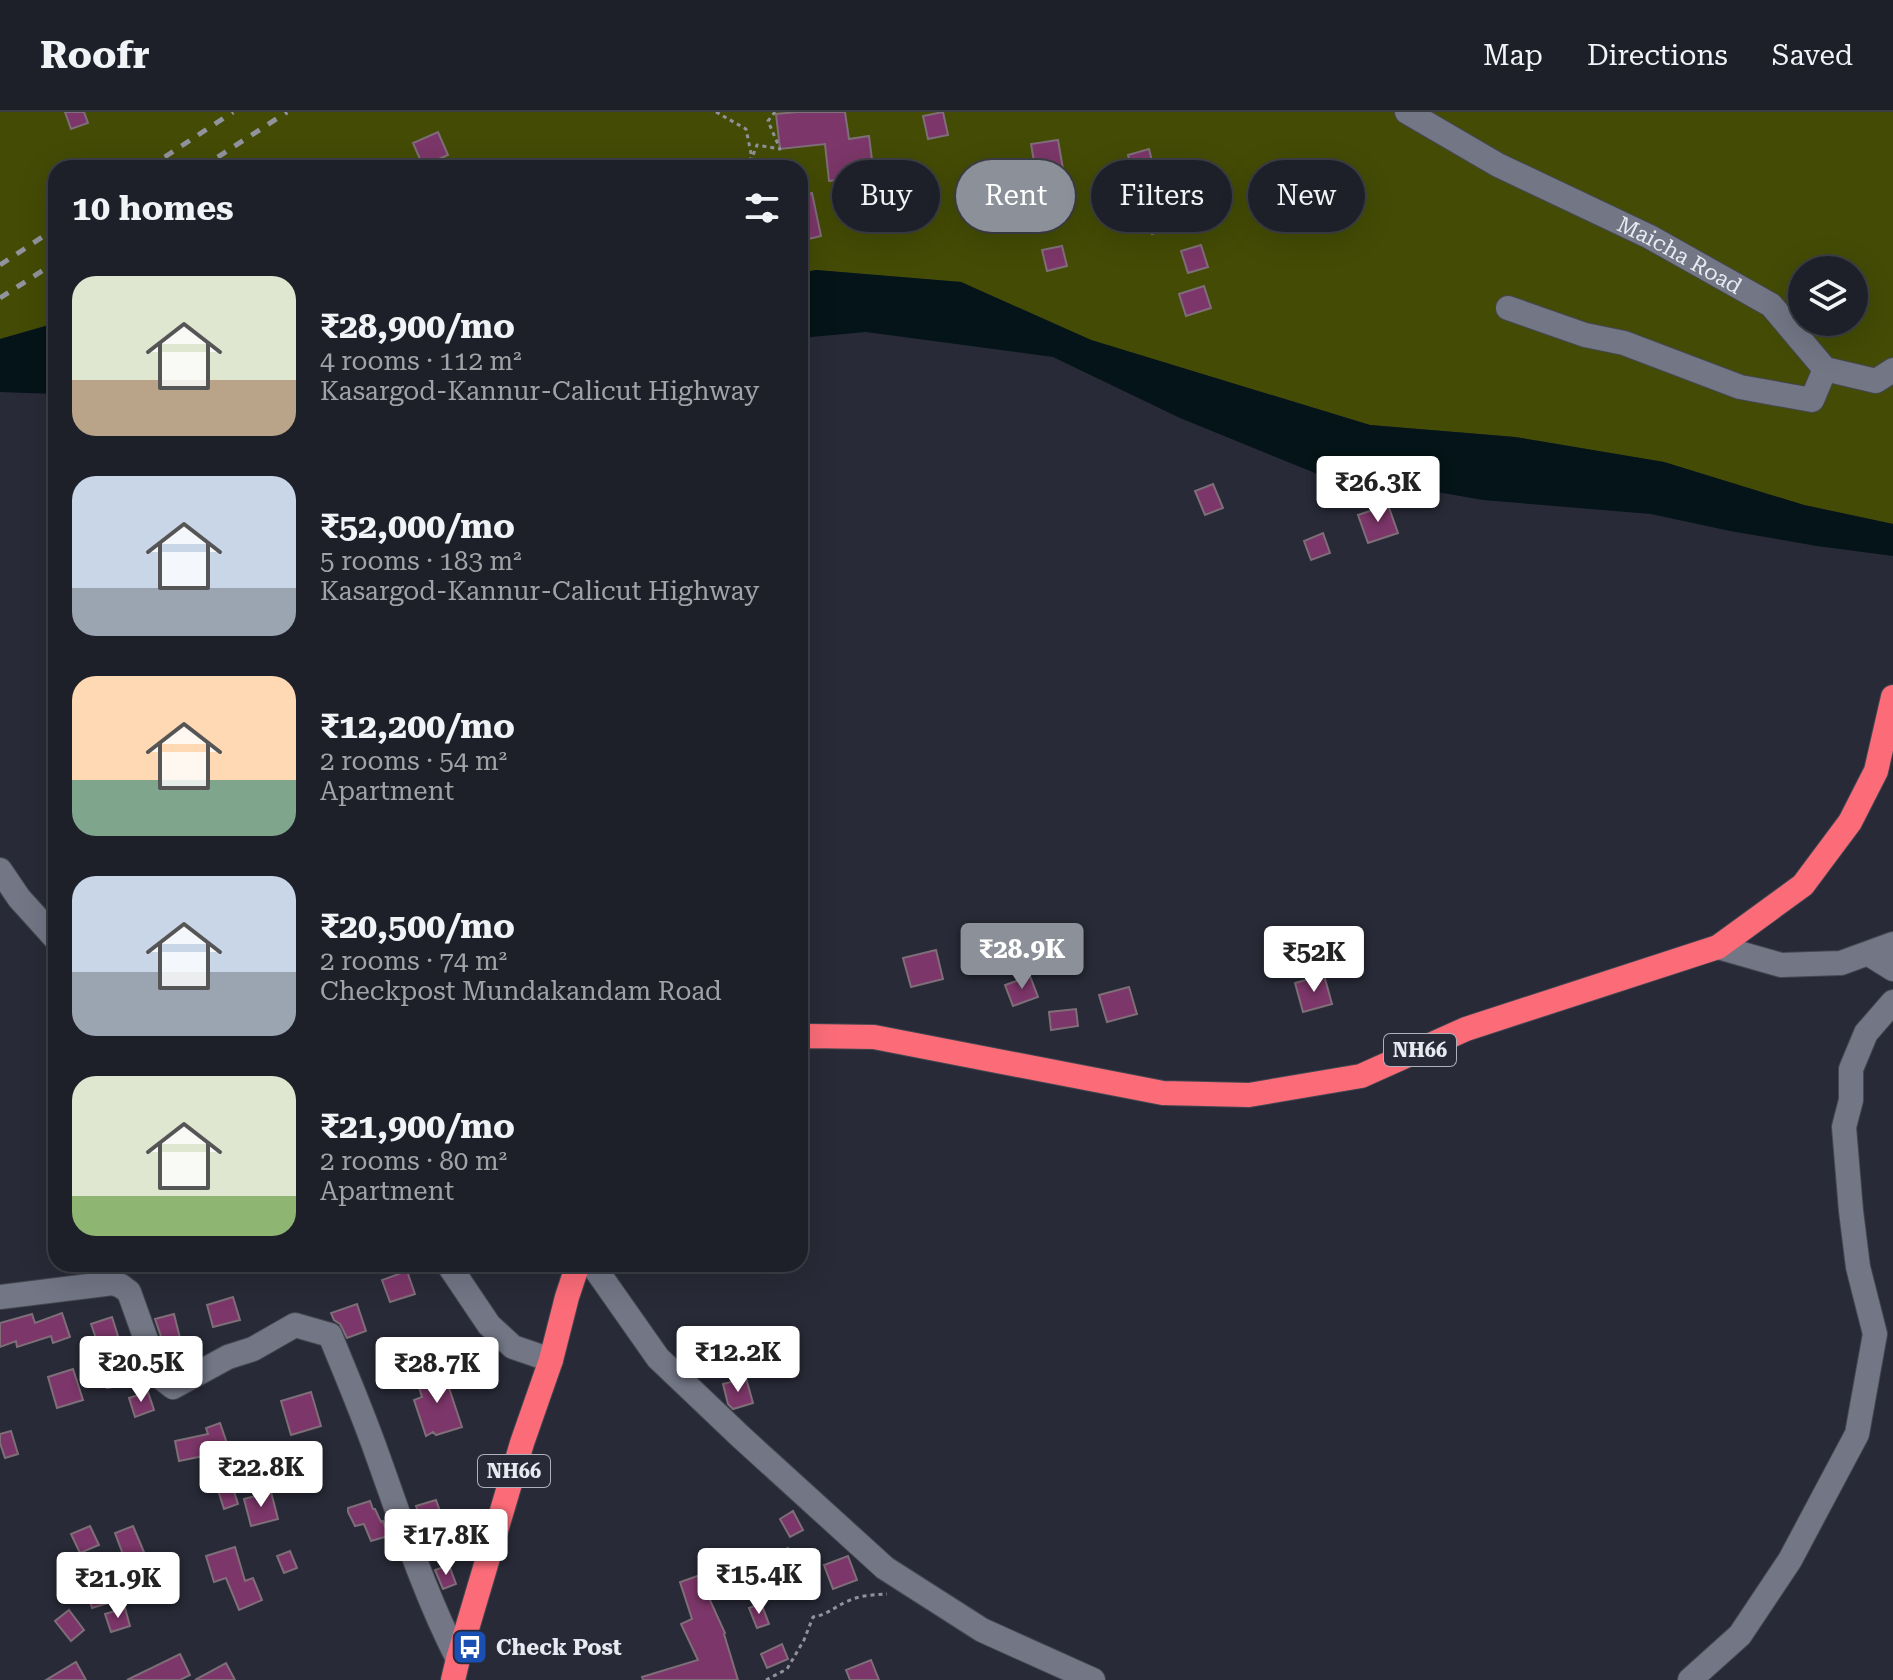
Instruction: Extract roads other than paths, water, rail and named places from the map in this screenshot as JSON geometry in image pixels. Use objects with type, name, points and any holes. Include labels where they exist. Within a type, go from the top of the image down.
[{"type":"highway","name":"NH66","points":[[808,1037],[874,1037],[1163,1093],[1249,1095],[1361,1076],[1466,1029],[1718,947],[1803,885],[1850,822],[1876,771],[1893,697]]},
{"type":"highway","name":"NH66","points":[[456,1669],[575,1272]]},
{"type":"street","name":"Maicha Road","points":[[1407,112],[1498,165],[1650,237],[1771,305],[1825,369]]},
{"type":"street","points":[[1508,308],[1585,335],[1624,343],[1740,387],[1812,400],[1825,369],[1876,381],[1893,370]]},
{"type":"street","points":[[0,870],[19,898],[48,930]]},
{"type":"street","points":[[1718,947],[1781,965],[1841,963],[1893,944]]},
{"type":"street","points":[[1869,954],[1893,969]]},
{"type":"street","points":[[1690,1680],[1740,1635],[1790,1560],[1857,1434],[1875,1334],[1858,1267],[1844,1127],[1851,1100],[1851,1069],[1866,1033],[1893,1002]]},
{"type":"street","points":[[453,1272],[489,1325],[513,1347],[551,1360]]},
{"type":"street","points":[[598,1272],[658,1358],[885,1568],[982,1630],[1093,1680]]},
{"type":"street","points":[[0,1297],[113,1283],[121,1286],[129,1292],[159,1376],[173,1387],[295,1325],[330,1335],[377,1451],[456,1669]]},
{"type":"railway","points":[[160,160],[233,112]]},
{"type":"railway","points":[[213,160],[287,112]]},
{"type":"railway","points":[[0,265],[48,233]]},
{"type":"railway","points":[[0,298],[48,267]]},
{"type":"place","name":"Check Post","points":[[470,1647]]}]
